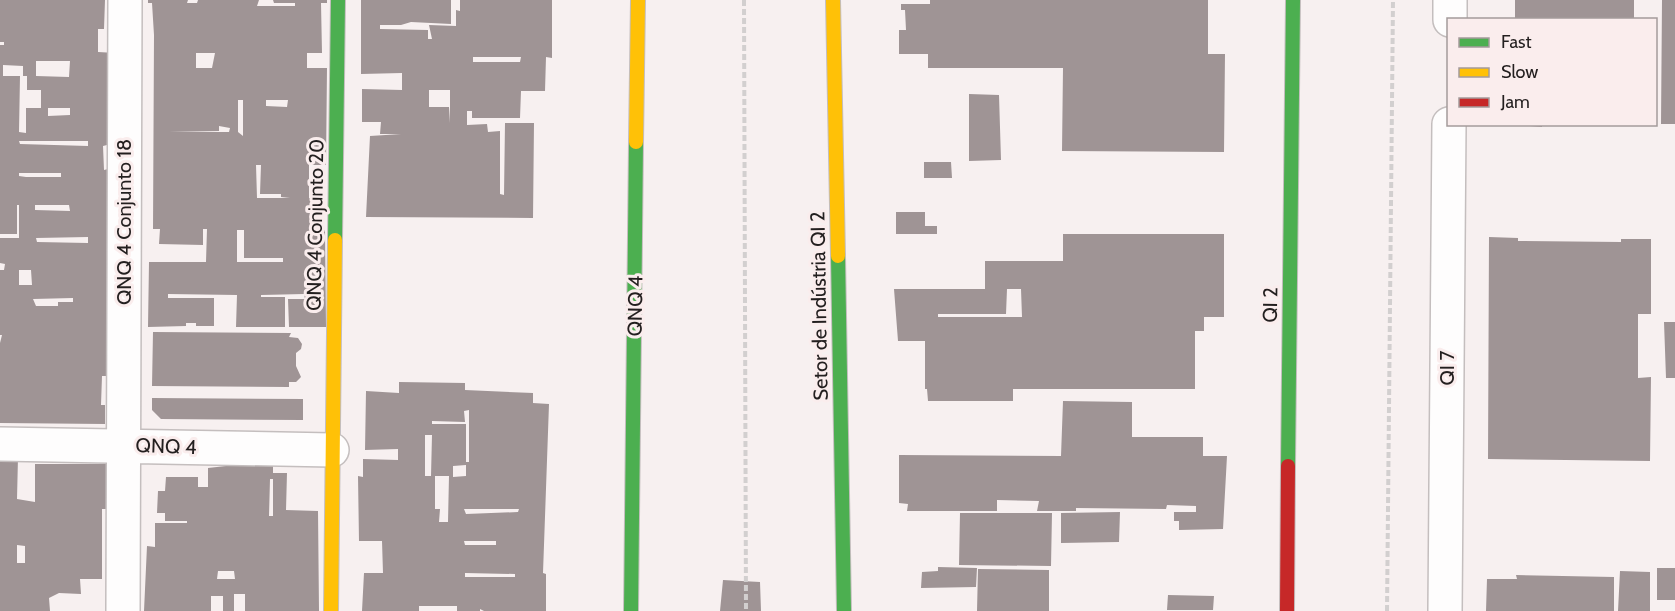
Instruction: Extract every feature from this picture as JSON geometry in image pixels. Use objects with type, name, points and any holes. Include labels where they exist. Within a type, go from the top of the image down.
[{"type":"street","name":"QNQ 4 Conjunto 18","points":[[123,611],[125,0]]},
{"type":"street","name":"QNQ 4 Conjunto 20","points":[[331,611],[338,0]]},
{"type":"street","name":"QNQ 4","points":[[631,611],[638,0]]},
{"type":"street","name":"Setor de Indústria QI 2","points":[[833,0],[844,611]]},
{"type":"street","name":"QI 2","points":[[1287,611],[1293,0]]},
{"type":"street","points":[[1450,0],[1450,18]]},
{"type":"street","name":"QI 7","points":[[1445,611],[1449,126]]},
{"type":"street","name":"QNQ 4","points":[[0,444],[332,450]]},
{"type":"path","points":[[744,0],[746,611]]},
{"type":"path","points":[[1388,611],[1393,0]]},
{"type":"building","points":[[0,0],[105,0],[104,29],[98,29],[98,52],[116,53],[110,141],[103,146],[104,170],[108,169],[109,376],[102,376],[101,405],[105,405],[105,424],[0,423],[0,343],[2,335],[0,335],[0,270],[4,270],[5,264],[0,263],[0,238],[19,238],[19,205],[17,205],[17,234],[0,234],[0,45],[4,45],[4,42],[0,42]],"holes":[[[36,61],[70,61],[69,77],[36,76]],[[3,65],[23,66],[23,76],[27,76],[27,90],[41,90],[41,108],[26,108],[26,133],[19,132],[20,76],[3,76]],[[48,108],[70,108],[70,115],[48,116]],[[19,141],[88,141],[88,146],[20,144]],[[19,173],[61,173],[61,177],[19,176]],[[35,205],[69,205],[70,211],[35,210]],[[88,237],[88,243],[37,242],[36,238]],[[19,270],[31,270],[32,285],[19,285]],[[73,298],[73,302],[58,302],[58,306],[36,306],[33,299]]]},
{"type":"building","points":[[148,0],[188,0],[187,3],[197,3],[198,0],[259,0],[257,6],[295,6],[295,3],[274,3],[273,0],[327,0],[327,3],[321,3],[322,53],[307,53],[307,68],[327,68],[326,165],[309,165],[309,198],[315,198],[315,230],[325,230],[326,327],[289,327],[288,299],[305,299],[304,294],[261,295],[261,297],[285,297],[285,327],[236,327],[237,295],[168,294],[168,298],[214,298],[214,326],[196,326],[196,323],[186,323],[186,326],[148,327],[149,262],[206,262],[207,229],[203,229],[203,245],[159,244],[160,229],[153,229],[154,35],[152,3],[148,3]],"holes":[[[196,53],[215,53],[212,68],[196,68]],[[238,100],[243,100],[243,136],[238,132]],[[266,100],[288,100],[287,107],[266,106]],[[219,126],[230,128],[229,132],[169,132],[219,131]],[[256,165],[261,165],[260,194],[281,194],[281,197],[290,198],[257,198]],[[237,230],[244,230],[244,258],[283,258],[283,262],[237,262]]]},
{"type":"building","points":[[361,0],[451,0],[451,24],[411,22],[401,25],[380,25],[380,29],[428,30],[428,39],[432,39],[429,25],[456,26],[456,10],[460,11],[460,0],[552,0],[552,58],[546,57],[545,91],[521,91],[520,118],[472,118],[472,111],[467,111],[467,125],[487,124],[488,132],[500,131],[500,194],[504,195],[505,123],[534,123],[533,218],[366,217],[370,136],[401,134],[380,134],[381,122],[362,122],[362,89],[402,90],[402,73],[361,74]],"holes":[[[473,57],[521,57],[520,62],[473,62]],[[429,90],[450,90],[450,123],[449,107],[429,107]]]},
{"type":"building","points":[[930,0],[1208,0],[1208,54],[1225,54],[1224,152],[1062,151],[1063,68],[928,68],[928,54],[899,54],[899,30],[906,30],[905,10],[901,10],[901,4],[930,4]]},
{"type":"building","points":[[1515,0],[1634,0],[1634,18],[1515,18]]},
{"type":"building","points":[[1662,0],[1675,0],[1675,124],[1661,124]]},
{"type":"building","points":[[969,94],[999,95],[1001,160],[969,161]]},
{"type":"building","points":[[924,162],[951,162],[952,178],[924,178]]},
{"type":"building","points":[[896,212],[925,212],[925,226],[937,226],[937,234],[896,234]]},
{"type":"building","points":[[1063,234],[1224,234],[1224,317],[1204,317],[1204,331],[1195,331],[1195,389],[1013,389],[1013,401],[928,401],[927,389],[925,389],[925,341],[898,341],[894,289],[985,289],[985,261],[1063,261]],"holes":[[[1007,289],[1021,289],[1022,317],[938,317],[938,314],[1006,314]]]},
{"type":"building","points":[[1489,237],[1518,238],[1518,241],[1621,242],[1621,239],[1651,239],[1651,314],[1638,314],[1638,378],[1651,377],[1650,461],[1488,459]]},
{"type":"building","points":[[1664,322],[1675,322],[1675,378],[1666,378]]},
{"type":"building","points":[[153,332],[291,333],[289,337],[298,338],[302,344],[301,349],[296,353],[296,366],[301,377],[296,382],[289,382],[289,387],[152,386]]},
{"type":"building","points":[[399,382],[465,383],[465,390],[533,393],[533,403],[549,404],[543,573],[546,574],[546,611],[484,611],[480,609],[480,611],[457,611],[457,606],[419,606],[419,611],[362,611],[364,573],[383,573],[382,541],[359,541],[358,476],[363,477],[363,459],[398,460],[398,449],[365,450],[366,391],[399,393]],"holes":[[[469,410],[469,462],[466,462],[466,424],[432,424],[432,421],[465,422],[464,411]],[[425,435],[432,435],[431,476],[425,476]],[[466,465],[466,476],[453,477],[453,466]],[[435,476],[449,476],[448,522],[439,522],[440,509],[435,509]],[[464,509],[519,509],[518,512],[466,514]],[[464,541],[496,541],[496,545],[465,545]],[[465,573],[515,574],[515,577],[465,577]]]},
{"type":"building","points":[[152,398],[303,399],[303,420],[161,419],[152,410]]},
{"type":"building","points":[[1063,401],[1132,402],[1132,437],[1203,437],[1203,456],[1227,456],[1223,529],[1179,530],[1179,521],[1174,521],[1174,512],[1196,512],[1196,506],[1167,505],[1166,509],[1076,508],[1076,511],[1037,511],[1039,501],[997,500],[997,511],[907,511],[908,504],[899,503],[899,455],[1061,456]]},
{"type":"building","points":[[0,457],[18,457],[17,499],[35,502],[35,464],[108,464],[107,509],[102,509],[102,579],[80,579],[81,594],[59,593],[49,598],[50,611],[0,611]],"holes":[[[17,545],[25,546],[25,563],[17,563]]]},
{"type":"building","points":[[235,460],[273,460],[273,473],[287,473],[286,510],[318,511],[319,611],[245,611],[245,594],[234,594],[234,611],[223,611],[223,596],[211,596],[211,611],[144,611],[147,546],[155,547],[155,523],[187,523],[187,521],[165,521],[165,513],[157,513],[158,491],[165,491],[166,477],[198,477],[198,487],[208,487],[208,468],[235,465]],"holes":[[[270,479],[273,479],[273,516],[269,516]],[[218,571],[234,571],[235,579],[217,579]]]},
{"type":"building","points":[[1120,512],[1119,542],[1061,543],[1061,513]]},
{"type":"building","points":[[960,513],[1052,513],[1051,566],[959,565]]},
{"type":"building","points":[[938,567],[977,568],[976,587],[921,588],[922,572],[938,571]]},
{"type":"building","points":[[1657,568],[1675,568],[1675,600],[1657,600]]},
{"type":"building","points":[[978,569],[1049,570],[1049,611],[977,611]]},
{"type":"building","points":[[1620,571],[1650,572],[1650,611],[1618,611]]},
{"type":"building","points":[[1516,575],[1614,577],[1614,611],[1486,611],[1487,579],[1517,579]]},
{"type":"building","points":[[723,580],[760,582],[761,611],[720,611]]},
{"type":"building","points":[[1168,595],[1214,596],[1213,610],[1167,610]]},
{"type":"traffic: fast","points":[[335,240],[338,0]]},
{"type":"traffic: fast","points":[[1288,466],[1293,0]]},
{"type":"traffic: fast","points":[[631,611],[636,142]]},
{"type":"traffic: fast","points":[[838,256],[844,611]]},
{"type":"traffic: slow","points":[[636,142],[638,0]]},
{"type":"traffic: slow","points":[[833,0],[838,256]]},
{"type":"traffic: slow","points":[[331,611],[335,240]]},
{"type":"traffic: jam","points":[[1287,611],[1288,466]]}]
